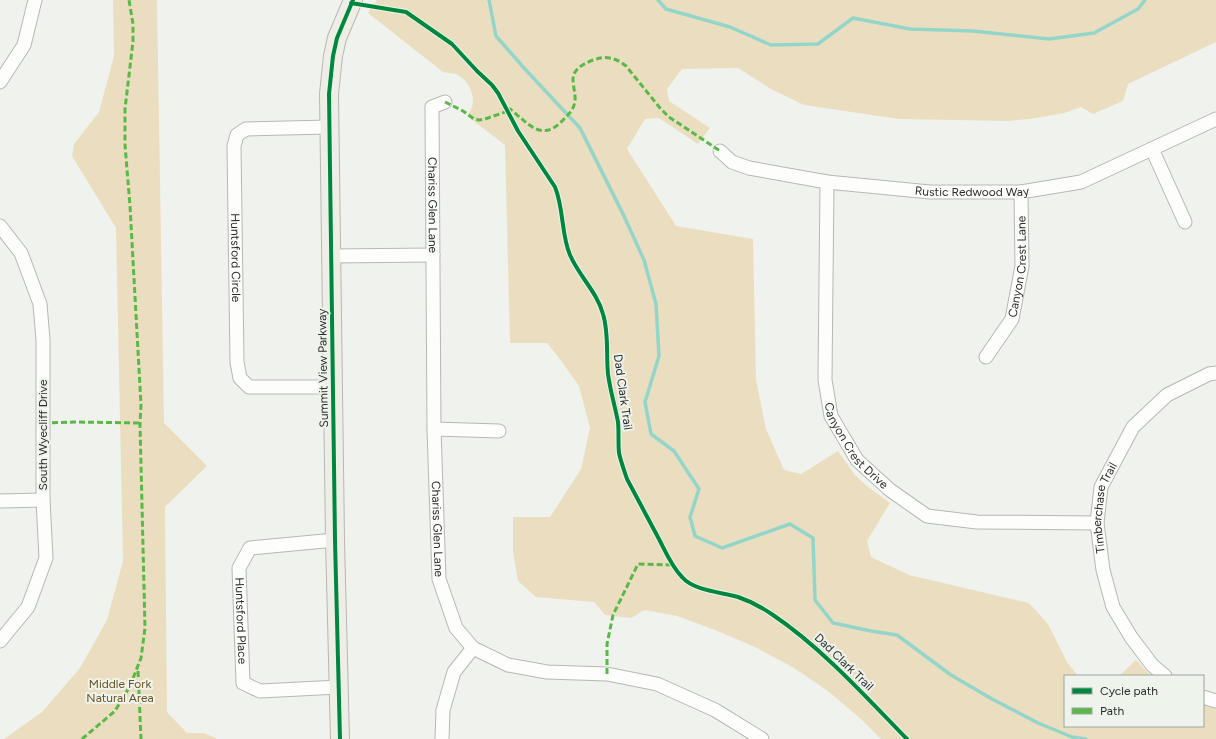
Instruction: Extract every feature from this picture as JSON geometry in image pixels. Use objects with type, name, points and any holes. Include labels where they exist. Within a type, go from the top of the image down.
[{"type":"street","points":[[0,82],[24,45],[35,0]]},
{"type":"street","name":"Summit View Parkway","points":[[340,739],[340,687],[335,540],[329,94],[333,56],[337,38],[350,1]]},
{"type":"street","name":"Chariss Glen Lane","points":[[445,102],[432,107],[434,429],[439,578],[456,628],[473,648],[508,665],[547,672],[607,674],[657,684],[715,710],[762,739]]},
{"type":"street","name":"Rustic Redwood Way","points":[[720,151],[732,162],[749,168],[827,182],[930,192],[1021,192],[1081,182],[1216,119]]},
{"type":"street","name":"Huntsford Circle","points":[[329,127],[246,129],[237,135],[234,146],[236,339],[237,362],[240,378],[249,388],[333,387]]},
{"type":"street","points":[[1152,149],[1185,222]]},
{"type":"street","name":"Canyon Crest Drive","points":[[827,182],[825,380],[831,416],[857,460],[890,490],[928,516],[977,522],[1097,523]]},
{"type":"street","name":"Canyon Crest Lane","points":[[986,357],[1012,319],[1022,266],[1021,192]]},
{"type":"street","name":"South Wyecliff Drive","points":[[0,226],[21,252],[40,304],[43,340],[43,500],[46,558],[28,607],[0,641]]},
{"type":"street","points":[[331,256],[433,255]]},
{"type":"street","name":"Timberchase Trail","points":[[1164,675],[1152,665],[1131,637],[1114,607],[1103,570],[1097,523],[1101,487],[1133,427],[1167,394],[1209,374],[1216,373]]},
{"type":"street","points":[[434,429],[499,431]]},
{"type":"street","points":[[0,501],[43,500]]},
{"type":"street","name":"Huntsford Place","points":[[335,540],[250,548],[239,568],[243,683],[260,692],[340,687]]},
{"type":"street","points":[[442,739],[443,710],[454,672],[473,648]]},
{"type":"street","points":[[1204,697],[1216,701]]},
{"type":"green space","name":"Middle Fork Natural Area","points":[[113,0],[157,0],[164,423],[207,466],[165,507],[167,712],[187,733],[204,733],[216,739],[4,739],[42,712],[80,668],[107,620],[123,561],[116,228],[72,156],[74,144],[99,112],[114,56]]},
{"type":"green space","points":[[377,0],[1216,0],[1216,42],[1128,84],[1123,101],[1093,114],[1081,107],[1064,113],[1009,121],[899,119],[804,105],[771,89],[738,68],[682,69],[667,89],[669,101],[710,128],[698,144],[659,118],[645,119],[627,149],[676,226],[753,239],[756,379],[766,429],[784,470],[801,474],[838,451],[855,475],[868,487],[890,503],[867,541],[871,557],[909,575],[1029,603],[1048,624],[1067,662],[1077,675],[1064,675],[1064,727],[1204,727],[1204,701],[1216,706],[1216,739],[881,739],[862,720],[828,691],[794,668],[755,647],[715,630],[677,616],[645,610],[631,618],[605,615],[594,602],[536,597],[518,581],[513,551],[513,517],[550,517],[581,469],[590,428],[579,386],[547,343],[510,343],[505,145],[467,116],[472,107],[473,97],[470,88],[464,79],[456,74],[443,72],[368,13]]},
{"type":"green space","points":[[1136,660],[1152,675],[1120,675]]},
{"type":"waterway","points":[[489,0],[496,36],[580,128],[644,260],[656,304],[659,356],[645,402],[651,434],[674,451],[699,489],[690,517],[695,536],[722,548],[790,524],[813,538],[815,600],[833,623],[897,635],[951,675],[992,699],[1038,723],[1072,737],[1086,739]]},
{"type":"waterway","points":[[658,0],[666,9],[730,27],[771,45],[818,44],[853,18],[910,29],[973,31],[1049,39],[1094,33],[1138,9],[1145,0]]},
{"type":"marked path","points":[[82,739],[115,711],[130,686],[141,658],[145,628],[140,424],[141,405],[130,206],[125,145],[125,109],[133,41],[133,24],[129,0]]},
{"type":"marked path","points":[[507,110],[510,109],[530,126],[536,129],[543,131],[549,130],[564,119],[574,106],[575,98],[573,77],[576,71],[586,63],[593,60],[610,58],[617,60],[626,66],[669,117],[720,151]]},
{"type":"marked path","points":[[445,102],[463,111],[474,119],[479,120],[508,111]]},
{"type":"marked path","points":[[43,423],[140,423]]},
{"type":"marked path","points":[[607,674],[607,644],[613,615],[638,564],[672,565]]},
{"type":"marked path","points":[[138,671],[141,739]]},
{"type":"cycle path","points":[[340,739],[335,540],[329,94],[333,56],[337,38],[353,0]]},
{"type":"cycle path","name":"Dad Clark Trail","points":[[351,3],[406,12],[452,44],[498,93],[518,131],[555,187],[560,204],[567,247],[578,270],[597,298],[605,321],[608,374],[618,422],[619,453],[627,479],[675,569],[687,582],[701,588],[738,597],[765,610],[791,628],[809,642],[860,690],[907,739]]}]
